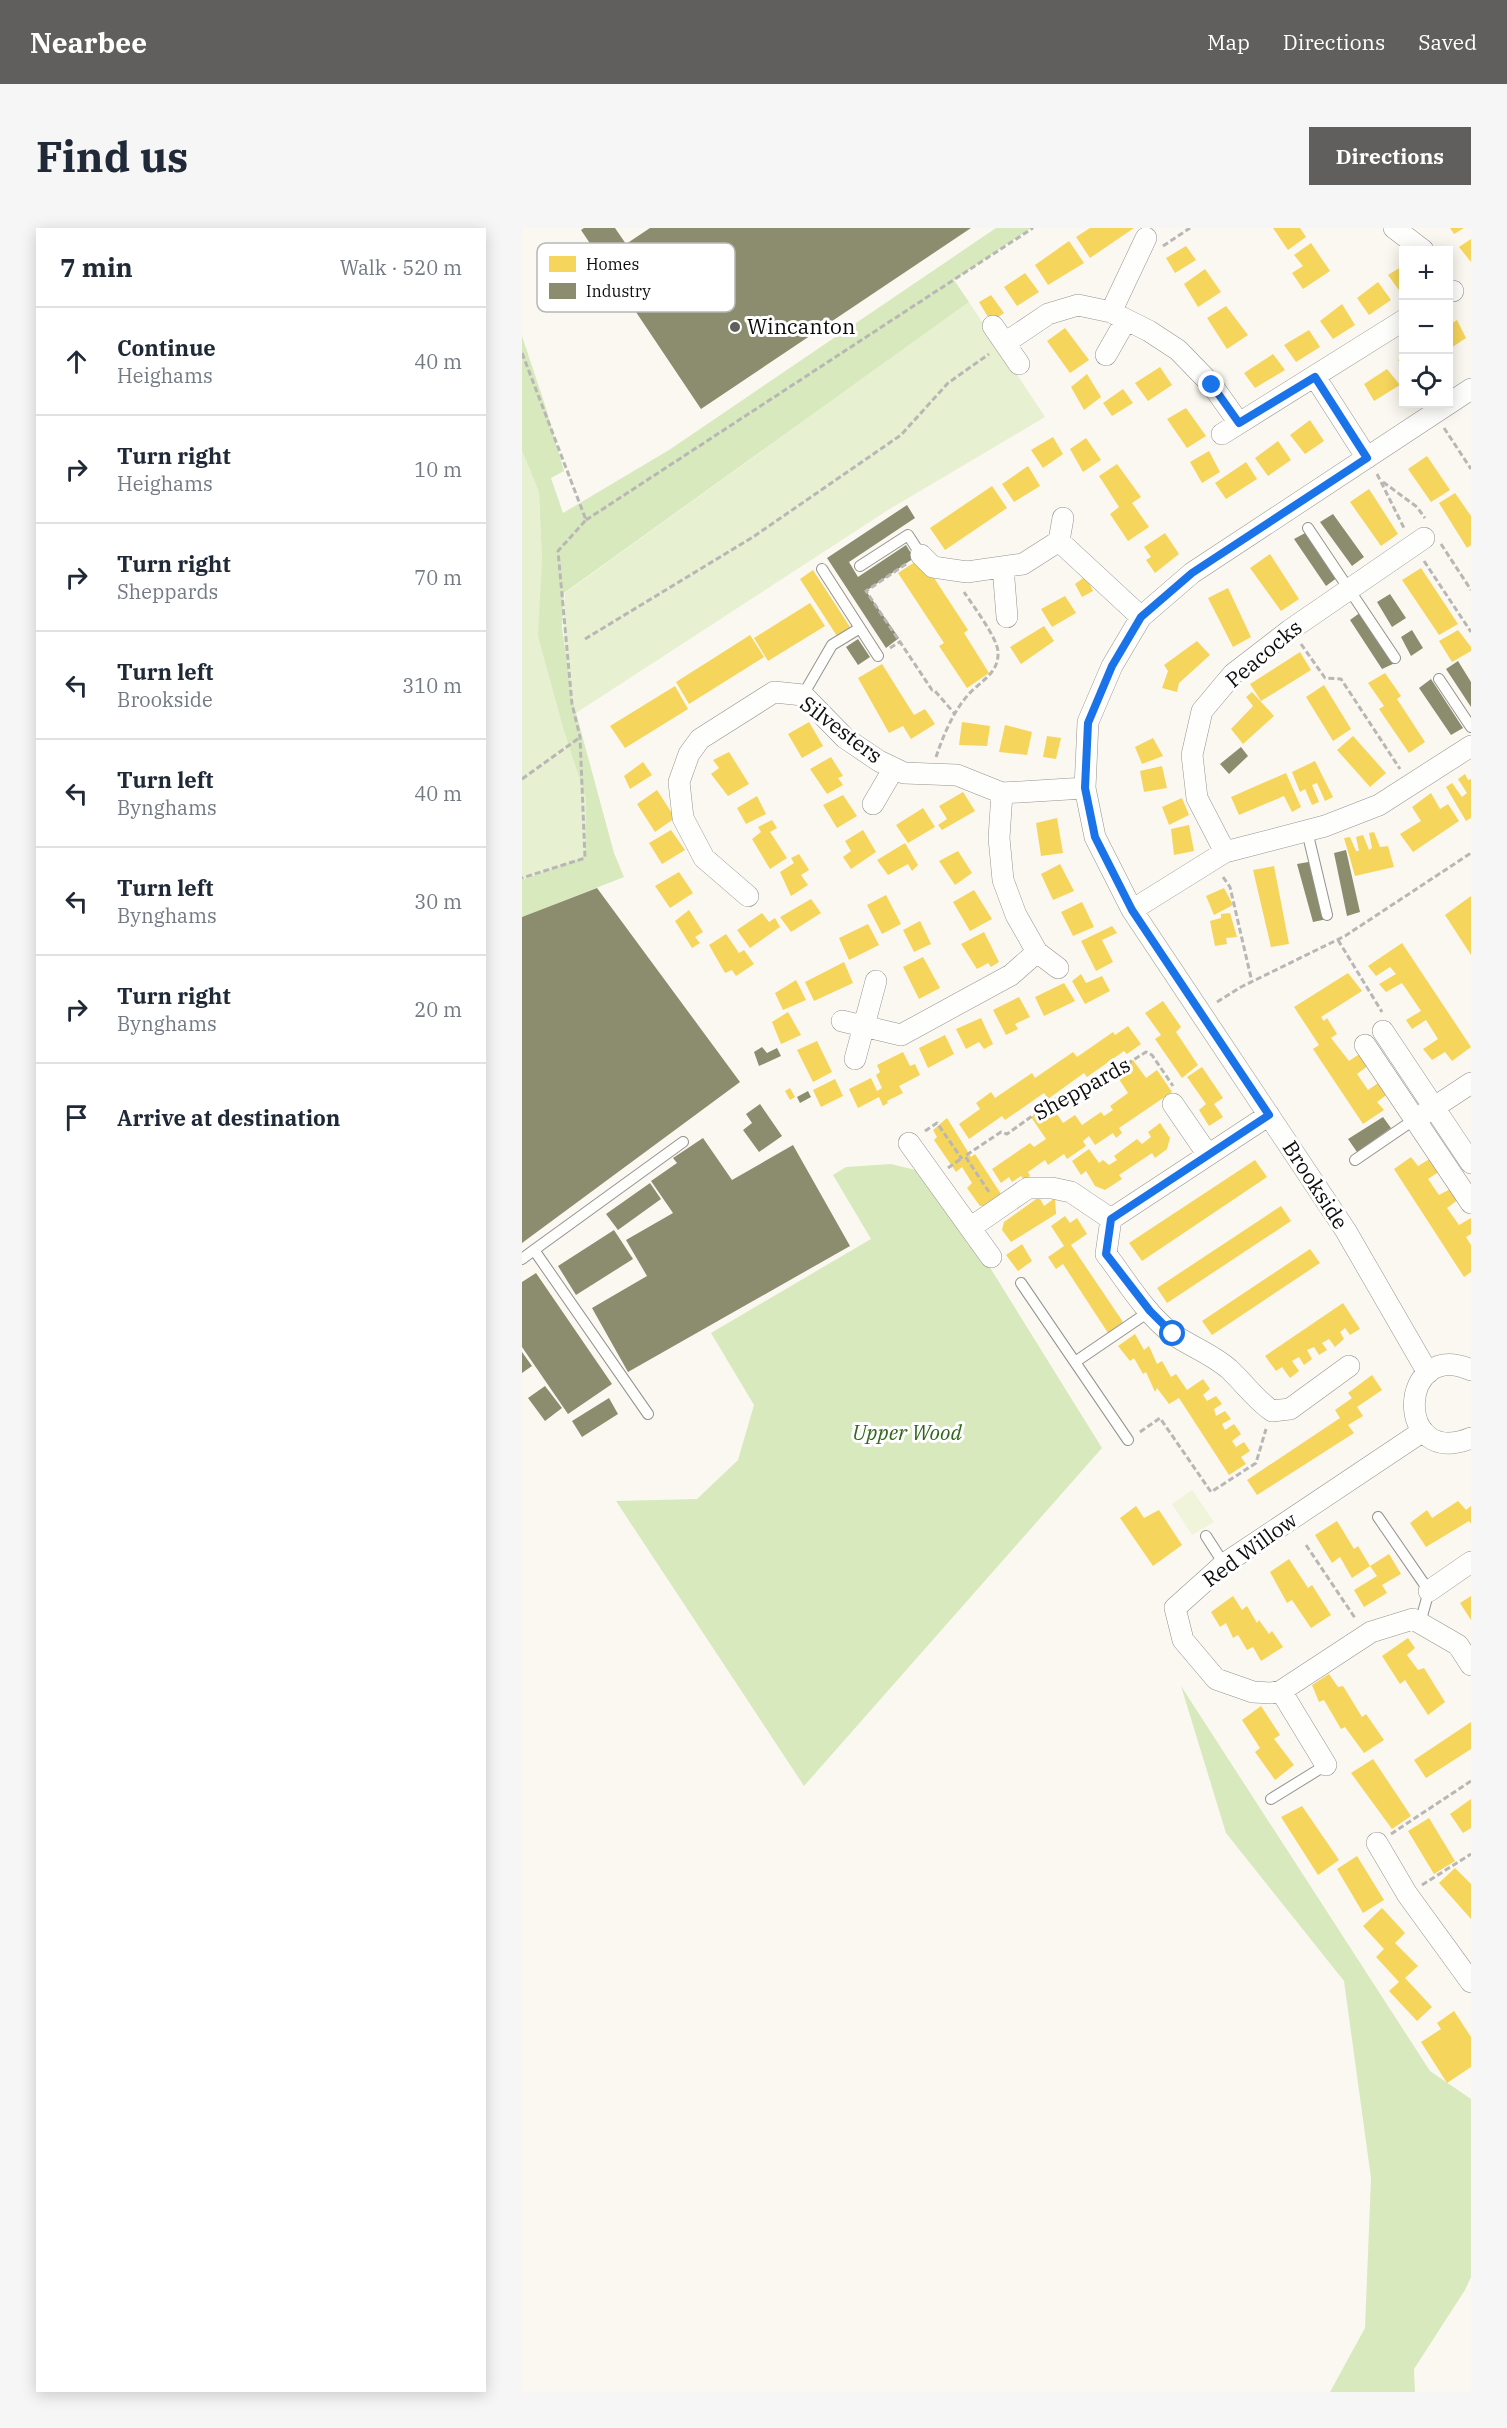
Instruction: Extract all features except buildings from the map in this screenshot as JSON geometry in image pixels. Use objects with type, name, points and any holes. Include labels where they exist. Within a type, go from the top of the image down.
[{"type":"street","points":[[1394,228],[1418,246]]},
{"type":"street","points":[[1106,355],[1145,233]]},
{"type":"street","points":[[1019,364],[999,334],[1048,314],[1078,305],[1118,316],[1179,350],[1212,385],[1231,429],[1399,323]]},
{"type":"street","points":[[1315,377],[1367,458]]},
{"type":"street","name":"Brookside","points":[[1428,1373],[1346,1231],[1132,910],[1095,837],[1085,788],[1088,723],[1112,666],[1141,617],[1192,573],[1434,413],[1468,397]]},
{"type":"street","points":[[921,555],[933,567],[962,571],[1023,564],[1059,541],[1063,518]]},
{"type":"street","name":"Peacocks","points":[[1218,856],[1197,798],[1192,755],[1202,711],[1233,674],[1290,630],[1426,537]]},
{"type":"street","points":[[1059,541],[1141,617]]},
{"type":"street","points":[[1003,567],[1007,617]]},
{"type":"street","name":"Silvesters","points":[[748,897],[704,858],[683,818],[679,782],[689,754],[700,739],[774,692],[802,696],[845,738],[879,761],[904,773],[957,775],[1002,793],[1085,788]]},
{"type":"street","points":[[1132,910],[1218,856],[1325,826],[1379,805],[1471,746]]},
{"type":"street","name":"Silvesters","points":[[873,804],[894,768]]},
{"type":"street","points":[[1002,793],[999,838],[1003,880],[1016,915],[1037,952],[1058,969]]},
{"type":"street","points":[[842,1021],[900,1035],[1011,975],[1037,952]]},
{"type":"street","points":[[855,1059],[876,981]]},
{"type":"street","points":[[1383,1031],[1471,1163]]},
{"type":"street","points":[[1365,1045],[1471,1203]]},
{"type":"street","points":[[1415,1119],[1471,1083]]},
{"type":"street","points":[[1173,1104],[1208,1155]]},
{"type":"street","points":[[1269,1115],[1111,1219],[1106,1254],[1150,1311],[1173,1334],[1208,1353],[1229,1369],[1257,1400],[1272,1411],[1290,1409],[1349,1366]]},
{"type":"street","points":[[909,1143],[991,1257]]},
{"type":"street","points":[[970,1228],[1028,1188],[1052,1188],[1071,1192],[1111,1219]]},
{"type":"street","points":[[1471,1370],[1448,1365],[1428,1373],[1419,1383],[1413,1401],[1416,1420],[1423,1431],[1434,1439],[1447,1443],[1461,1442],[1471,1438]]},
{"type":"street","name":"Red Willow","points":[[1281,1691],[1271,1694],[1253,1692],[1216,1679],[1182,1640],[1175,1608],[1224,1564],[1423,1431]]},
{"type":"street","points":[[1429,1591],[1471,1562]]},
{"type":"street","points":[[1326,1765],[1281,1691],[1366,1635],[1413,1619],[1458,1644],[1471,1665]]},
{"type":"street","points":[[1377,1843],[1407,1894],[1471,1982]]},
{"type":"lane","points":[[1308,528],[1395,658]]},
{"type":"lane","points":[[860,566],[908,535],[921,555]]},
{"type":"lane","points":[[822,569],[878,656]]},
{"type":"lane","points":[[802,696],[832,645],[860,628]]},
{"type":"lane","points":[[1439,679],[1471,727]]},
{"type":"lane","points":[[1307,831],[1327,915]]},
{"type":"lane","points":[[1354,1160],[1415,1119]]},
{"type":"lane","points":[[522,1258],[683,1142]]},
{"type":"lane","points":[[534,1250],[648,1414]]},
{"type":"lane","points":[[1021,1283],[1128,1440]]},
{"type":"lane","points":[[1075,1362],[1150,1311]]},
{"type":"lane","points":[[1378,1517],[1429,1591],[1420,1623]]},
{"type":"lane","points":[[1206,1536],[1224,1564]]},
{"type":"lane","points":[[1271,1799],[1326,1765]]},
{"type":"path","points":[[522,879],[585,858],[577,739],[558,551],[586,520],[1033,228]]},
{"type":"path","points":[[585,639],[753,537],[901,435],[948,383],[999,334]]},
{"type":"path","points":[[522,353],[586,520]]},
{"type":"path","points":[[1434,413],[1471,469]]},
{"type":"path","points":[[1367,458],[1399,520],[1426,537],[1471,590]]},
{"type":"path","points":[[1380,480],[1417,507],[1426,537],[1471,632]]},
{"type":"path","points":[[921,555],[866,591],[932,690],[955,714]]},
{"type":"path","points":[[930,774],[940,745],[955,714],[968,695],[993,673],[998,651],[982,619],[960,585],[962,571]]},
{"type":"path","points":[[982,619],[1007,617]]},
{"type":"path","points":[[1290,630],[1325,678],[1341,679],[1411,785]]},
{"type":"path","points":[[522,779],[577,739]]},
{"type":"path","points":[[1199,1013],[1251,981],[1338,940],[1471,853]]},
{"type":"path","points":[[1218,856],[1230,887],[1251,981]]},
{"type":"path","points":[[1338,940],[1382,1010],[1383,1031]]},
{"type":"path","name":"Sheppards","points":[[1000,1208],[965,1156],[1001,1132],[1007,1134],[1060,1096],[1075,1096],[1146,1052],[1152,1055],[1174,1087],[1173,1104]]},
{"type":"path","points":[[909,1143],[937,1123],[962,1158]]},
{"type":"path","points":[[1128,1440],[1160,1418],[1211,1492],[1256,1462],[1272,1411]]},
{"type":"path","name":"Red Willow","points":[[1306,1545],[1366,1635]]},
{"type":"path","points":[[1377,1843],[1471,1781]]},
{"type":"path","points":[[1407,1894],[1471,1854]]},
{"type":"green space","points":[[996,228],[1031,228],[954,280],[969,302],[564,593],[562,628],[572,698],[614,853],[624,877],[522,917],[522,880],[585,857],[586,799],[564,731],[538,636],[542,561],[539,492],[522,451],[522,336],[564,471],[551,478],[563,513],[669,450]]},
{"type":"green space","points":[[969,302],[1045,417],[888,510],[576,713],[565,653],[565,593]]},
{"type":"green space","points":[[522,451],[539,492],[542,561],[564,731],[586,799],[585,858],[522,880]]},
{"type":"green space","name":"Upper Wood","points":[[891,1164],[932,1174],[1102,1448],[804,1786],[616,1501],[697,1499],[738,1460],[754,1405],[711,1333],[871,1239],[833,1175],[846,1167]]},
{"type":"green space","points":[[1192,1490],[1214,1522],[1192,1535],[1172,1504]]},
{"type":"green space","points":[[1181,1686],[1430,2071],[1471,2099],[1471,2277],[1414,2369],[1415,2392],[1330,2392],[1365,2328],[1371,2178],[1344,1981],[1226,1833]]},
{"type":"place","name":"Wincanton","points":[[735,327]]},
{"type":"route","points":[[1173,1334],[1150,1311],[1106,1254],[1111,1219],[1269,1115],[1132,910],[1095,837],[1085,788],[1088,723],[1112,666],[1141,617],[1192,573],[1367,458],[1315,377],[1239,423],[1212,385]]}]
